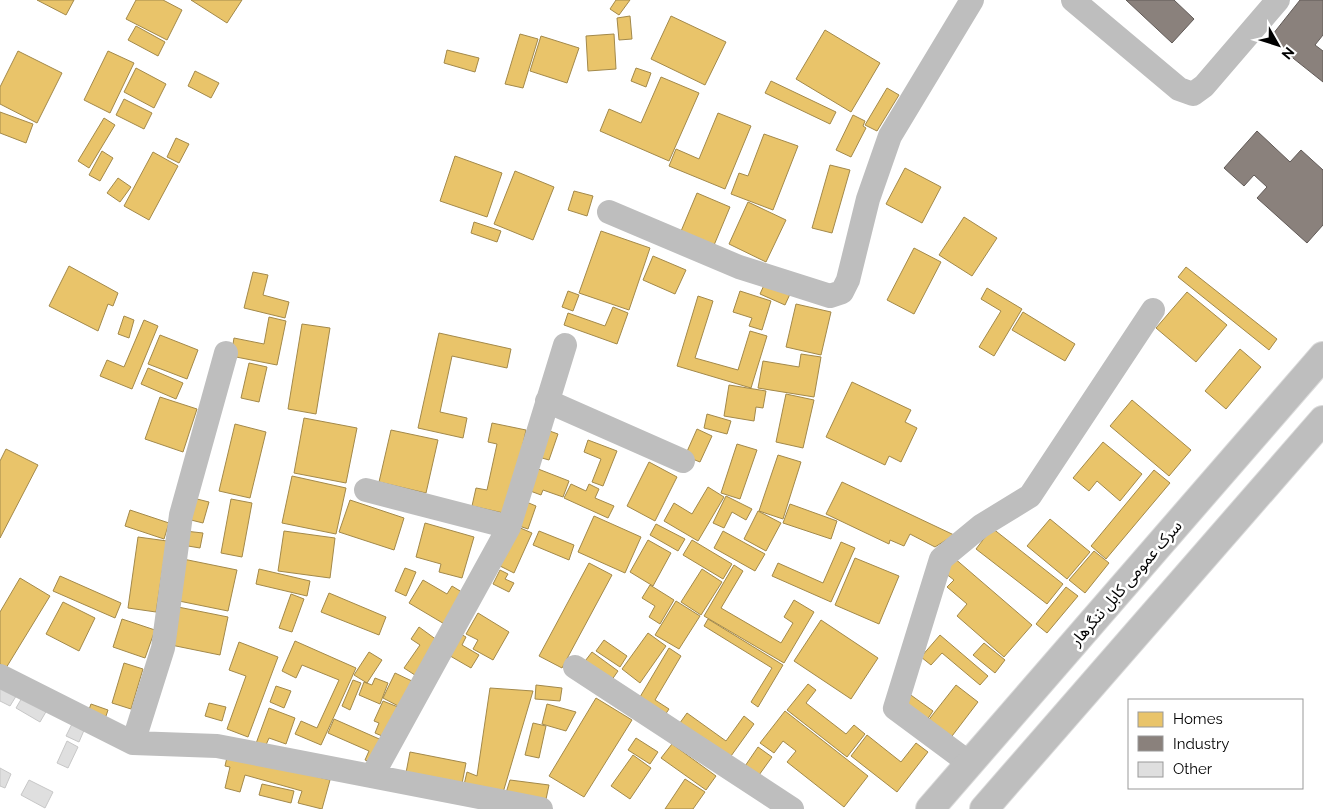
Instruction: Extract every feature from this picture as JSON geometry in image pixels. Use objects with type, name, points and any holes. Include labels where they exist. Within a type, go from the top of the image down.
[{"type":"highway","name":"سرک عمومی کابل ننگرهار","points":[[930,809],[1323,356]]},
{"type":"highway","points":[[984,809],[1323,420]]},
{"type":"street","points":[[609,212],[738,267],[830,296],[842,292],[848,280],[868,199],[890,136],[972,0]]},
{"type":"street","points":[[1073,0],[1179,89],[1193,94],[1204,86],[1278,0]]},
{"type":"street","points":[[969,763],[895,708],[941,559],[982,526],[1030,496],[1153,310]]},
{"type":"street","points":[[372,776],[509,527],[565,345]]},
{"type":"street","points":[[133,743],[163,648],[181,515],[226,353]]},
{"type":"street","points":[[547,401],[683,461]]},
{"type":"street","points":[[366,490],[509,527]]},
{"type":"street","points":[[575,667],[792,809]]},
{"type":"street","points":[[0,676],[133,743],[217,746],[541,809]]},
{"type":"building: Homes","points":[[37,0],[74,0],[66,15]]},
{"type":"building: Homes","points":[[136,0],[163,0],[182,10],[167,40],[126,19]]},
{"type":"building: Homes","points":[[191,0],[242,0],[227,23]]},
{"type":"building: Homes","points":[[616,0],[630,0],[619,15],[610,9]]},
{"type":"building: Homes","points":[[630,16],[632,39],[619,40],[617,18]]},
{"type":"building: Homes","points":[[671,16],[726,42],[705,85],[651,59]]},
{"type":"building: Homes","points":[[136,26],[165,42],[158,56],[128,40]]},
{"type":"building: Homes","points":[[825,30],[880,63],[851,112],[796,79]]},
{"type":"building: Homes","points":[[520,34],[538,39],[523,88],[505,84]]},
{"type":"building: Homes","points":[[614,34],[616,69],[588,71],[586,36]]},
{"type":"building: Homes","points":[[541,36],[579,48],[567,83],[530,71]]},
{"type":"building: Homes","points":[[447,50],[479,58],[475,72],[444,63]]},
{"type":"building: Homes","points":[[18,51],[62,73],[37,123],[0,104],[0,87]]},
{"type":"building: Homes","points":[[108,51],[134,63],[110,113],[84,100]]},
{"type":"building: Homes","points":[[136,68],[166,84],[154,108],[124,92]]},
{"type":"building: Homes","points":[[636,68],[651,73],[646,87],[631,81]]},
{"type":"building: Homes","points":[[195,71],[219,83],[211,98],[188,86]]},
{"type":"building: Homes","points":[[661,77],[699,93],[669,161],[600,131],[609,109],[641,123]]},
{"type":"building: Homes","points":[[771,81],[836,112],[830,124],[765,93]]},
{"type":"building: Homes","points":[[887,88],[899,95],[877,131],[865,125]]},
{"type":"building: Homes","points":[[124,99],[152,113],[144,129],[116,115]]},
{"type":"building: Homes","points":[[0,112],[33,124],[26,143],[0,133]]},
{"type":"building: Homes","points":[[718,113],[751,126],[725,189],[669,166],[676,149],[699,159]]},
{"type":"building: Homes","points":[[853,115],[865,121],[863,126],[866,128],[851,157],[836,150]]},
{"type":"building: Homes","points":[[104,118],[115,125],[89,168],[78,161]]},
{"type":"building: Homes","points":[[764,134],[798,146],[773,210],[731,194],[739,173],[748,176]]},
{"type":"building: Homes","points":[[176,138],[189,144],[179,163],[167,157]]},
{"type":"building: Homes","points":[[102,151],[113,158],[100,181],[89,175]]},
{"type":"building: Homes","points":[[153,152],[178,166],[149,220],[124,206]]},
{"type":"building: Homes","points":[[455,156],[502,173],[487,217],[440,201]]},
{"type":"building: Homes","points":[[830,165],[850,170],[832,233],[812,228]]},
{"type":"building: Homes","points":[[905,168],[941,187],[922,223],[886,204]]},
{"type":"building: Homes","points":[[515,171],[554,187],[533,240],[494,224]]},
{"type":"building: Homes","points":[[118,178],[131,187],[120,202],[107,193]]},
{"type":"building: Homes","points":[[574,191],[593,196],[587,216],[568,210]]},
{"type":"building: Homes","points":[[697,193],[730,207],[712,250],[679,236]]},
{"type":"building: Homes","points":[[748,202],[786,220],[766,262],[729,244]]},
{"type":"building: Homes","points":[[964,217],[997,238],[972,276],[939,255]]},
{"type":"building: Homes","points":[[474,222],[501,231],[497,242],[471,233]]},
{"type":"building: Homes","points":[[601,231],[650,248],[629,310],[579,293]]},
{"type":"building: Homes","points":[[914,248],[941,262],[914,314],[887,300]]},
{"type":"building: Homes","points":[[653,256],[686,270],[675,294],[643,280]]},
{"type":"building: Homes","points":[[69,266],[118,293],[113,306],[108,304],[98,331],[49,306]]},
{"type":"building: Homes","points":[[1186,267],[1277,339],[1269,350],[1178,277]]},
{"type":"building: Homes","points":[[253,272],[268,275],[263,295],[289,302],[285,318],[244,308]]},
{"type":"building: Homes","points":[[765,283],[790,294],[785,305],[760,294]]},
{"type":"building: Homes","points":[[987,288],[1022,309],[994,356],[979,347],[1001,311],[981,299]]},
{"type":"building: Homes","points":[[568,291],[579,295],[573,311],[562,307]]},
{"type":"building: Homes","points":[[740,291],[771,301],[762,330],[749,326],[752,318],[733,312]]},
{"type":"building: Homes","points":[[1187,292],[1227,325],[1196,362],[1156,328]]},
{"type":"building: Homes","points":[[698,296],[713,301],[695,358],[738,370],[750,331],[767,336],[751,388],[677,366]]},
{"type":"building: Homes","points":[[796,304],[831,312],[821,355],[786,347]]},
{"type":"building: Homes","points":[[613,307],[628,313],[617,344],[564,325],[568,313],[605,326]]},
{"type":"building: Homes","points":[[1023,312],[1075,344],[1065,361],[1012,330]]},
{"type":"building: Homes","points":[[124,316],[134,320],[129,338],[118,334]]},
{"type":"building: Homes","points":[[269,317],[286,321],[277,365],[231,356],[234,338],[264,344]]},
{"type":"building: Homes","points":[[144,320],[158,326],[132,389],[100,376],[107,360],[124,367]]},
{"type":"building: Homes","points":[[302,324],[330,328],[316,414],[288,409]]},
{"type":"building: Homes","points":[[439,333],[511,349],[507,368],[452,356],[440,412],[467,418],[463,438],[418,428]]},
{"type":"building: Homes","points":[[160,335],[198,350],[187,379],[148,364]]},
{"type":"building: Homes","points":[[1240,349],[1261,367],[1226,409],[1205,391]]},
{"type":"building: Homes","points":[[801,354],[821,357],[814,397],[758,388],[763,361],[799,367]]},
{"type":"building: Homes","points":[[249,363],[267,367],[259,402],[241,398]]},
{"type":"building: Homes","points":[[148,368],[183,383],[176,399],[141,384]]},
{"type":"building: Homes","points":[[852,382],[911,410],[905,422],[917,428],[901,462],[889,456],[885,465],[826,437]]},
{"type":"building: Homes","points":[[729,385],[766,391],[763,408],[756,407],[754,421],[724,416]]},
{"type":"building: Homes","points":[[786,394],[814,400],[803,448],[776,442]]},
{"type":"building: Homes","points":[[160,397],[197,409],[183,452],[145,439]]},
{"type":"building: Homes","points":[[1132,400],[1191,450],[1169,476],[1110,426]]},
{"type":"building: Homes","points":[[707,414],[731,421],[727,434],[704,428]]},
{"type":"building: Homes","points":[[304,418],[357,428],[346,483],[294,473]]},
{"type":"building: Homes","points":[[492,423],[526,430],[508,514],[472,506],[476,488],[487,490],[497,444],[488,442]]},
{"type":"building: Homes","points":[[235,424],[266,432],[250,498],[219,491]]},
{"type":"building: Homes","points":[[544,429],[558,434],[549,460],[535,456]]},
{"type":"building: Homes","points":[[697,429],[712,436],[700,462],[685,456]]},
{"type":"building: Homes","points":[[391,430],[438,440],[426,493],[379,482]]},
{"type":"building: Homes","points":[[588,440],[617,451],[603,486],[592,482],[601,459],[584,452]]},
{"type":"building: Homes","points":[[1103,442],[1142,474],[1120,501],[1097,481],[1089,491],[1073,478]]},
{"type":"building: Homes","points":[[737,444],[757,450],[740,499],[721,493]]},
{"type":"building: Homes","points":[[6,449],[38,465],[0,538],[0,461]]},
{"type":"building: Homes","points":[[778,455],[801,462],[783,519],[759,511]]},
{"type":"building: Homes","points":[[649,462],[677,477],[655,521],[627,506]]},
{"type":"building: Homes","points":[[533,467],[569,481],[563,497],[543,490],[541,495],[525,489]]},
{"type":"building: Homes","points":[[1154,470],[1170,483],[1106,559],[1091,546]]},
{"type":"building: Homes","points":[[292,476],[346,488],[336,534],[282,523]]},
{"type":"building: Homes","points":[[842,482],[954,535],[935,547],[910,534],[904,546],[890,540],[889,544],[826,514]]},
{"type":"building: Homes","points":[[571,484],[586,491],[589,484],[599,489],[595,498],[614,506],[608,518],[564,498]]},
{"type":"building: Homes","points":[[708,487],[724,497],[698,541],[664,521],[674,503],[692,514]]},
{"type":"building: Homes","points":[[726,496],[752,509],[746,520],[732,512],[724,528],[713,523]]},
{"type":"building: Homes","points":[[193,498],[209,502],[203,523],[187,519]]},
{"type":"building: Homes","points":[[231,499],[252,503],[242,557],[221,553]]},
{"type":"building: Homes","points":[[350,500],[404,518],[394,550],[339,532]]},
{"type":"building: Homes","points":[[524,501],[536,506],[528,529],[516,525]]},
{"type":"building: Homes","points":[[790,504],[837,521],[831,539],[783,523]]},
{"type":"building: Homes","points":[[130,510],[169,523],[164,539],[125,526]]},
{"type":"building: Homes","points":[[758,511],[781,523],[766,551],[744,539]]},
{"type":"building: Homes","points":[[594,516],[641,537],[625,573],[578,552]]},
{"type":"building: Homes","points":[[1050,519],[1090,552],[1067,579],[1027,546]]},
{"type":"building: Homes","points":[[425,523],[474,537],[462,578],[439,572],[441,564],[416,557]]},
{"type":"building: Homes","points":[[656,524],[685,539],[678,551],[650,535]]},
{"type":"building: Homes","points":[[518,527],[532,533],[514,573],[500,566]]},
{"type":"building: Homes","points":[[992,528],[1063,584],[1047,604],[976,549]]},
{"type":"building: Homes","points":[[185,531],[203,533],[200,548],[182,545]]},
{"type":"building: Homes","points":[[284,531],[335,538],[330,578],[278,571]]},
{"type":"building: Homes","points":[[539,531],[574,545],[569,560],[533,545]]},
{"type":"building: Homes","points":[[723,531],[765,554],[755,571],[714,548]]},
{"type":"building: Homes","points":[[138,537],[167,541],[156,612],[128,608]]},
{"type":"building: Homes","points":[[648,540],[671,553],[653,586],[630,572]]},
{"type":"building: Homes","points":[[692,540],[732,564],[723,579],[683,555]]},
{"type":"building: Homes","points":[[841,542],[855,548],[831,602],[772,576],[778,563],[823,583]]},
{"type":"building: Homes","points":[[1094,551],[1109,563],[1085,593],[1069,580]]},
{"type":"building: Homes","points":[[953,557],[1032,625],[1004,657],[957,616],[967,604],[947,587],[954,580],[941,570]]},
{"type":"building: Homes","points":[[855,558],[899,576],[879,624],[835,605]]},
{"type":"building: Homes","points":[[183,559],[237,570],[228,611],[174,600]]},
{"type":"building: Homes","points":[[589,563],[612,575],[562,668],[539,656]]},
{"type":"building: Homes","points":[[734,565],[743,571],[721,608],[781,643],[793,623],[784,617],[794,600],[814,612],[784,663],[704,616]]},
{"type":"building: Homes","points":[[405,568],[416,572],[406,596],[395,591]]},
{"type":"building: Homes","points":[[259,569],[310,581],[307,596],[256,584]]},
{"type":"building: Homes","points":[[702,569],[722,582],[701,615],[681,602]]},
{"type":"building: Homes","points":[[500,570],[508,574],[505,579],[514,583],[509,592],[493,584]]},
{"type":"building: Homes","points":[[60,576],[121,603],[115,618],[53,591]]},
{"type":"building: Homes","points":[[20,578],[50,596],[6,668],[0,664],[0,612]]},
{"type":"building: Homes","points":[[423,580],[447,594],[452,586],[465,594],[446,625],[409,603]]},
{"type":"building: Homes","points":[[650,585],[674,600],[660,624],[649,617],[655,606],[642,598]]},
{"type":"building: Homes","points":[[1066,587],[1078,596],[1047,633],[1036,624]]},
{"type":"building: Homes","points":[[329,593],[386,617],[379,635],[321,612]]},
{"type":"building: Homes","points":[[291,594],[304,599],[292,632],[279,628]]},
{"type":"building: Homes","points":[[676,601],[700,616],[679,649],[655,635]]},
{"type":"building: Homes","points":[[63,602],[95,618],[79,651],[46,634]]},
{"type":"building: Homes","points":[[178,607],[228,617],[220,655],[171,645]]},
{"type":"building: Homes","points":[[478,613],[509,632],[493,660],[473,649],[478,640],[466,634]]},
{"type":"building: Homes","points":[[122,619],[155,630],[145,658],[113,647]]},
{"type":"building: Homes","points":[[708,619],[783,665],[758,707],[751,702],[772,668],[704,626]]},
{"type":"building: Homes","points":[[821,620],[878,658],[851,699],[794,661]]},
{"type":"building: Homes","points":[[419,627],[441,643],[418,677],[404,668],[420,645],[411,639]]},
{"type":"building: Homes","points":[[457,632],[466,637],[462,645],[479,655],[471,668],[445,653]]},
{"type":"building: Homes","points":[[648,633],[666,646],[640,683],[622,669]]},
{"type":"building: Homes","points":[[940,635],[988,676],[980,685],[942,653],[931,665],[921,657]]},
{"type":"building: Homes","points":[[604,640],[627,656],[620,667],[596,651]]},
{"type":"building: Homes","points":[[295,641],[356,668],[321,745],[295,734],[301,721],[317,728],[339,680],[302,665],[296,678],[282,671]]},
{"type":"building: Homes","points":[[239,642],[278,657],[248,737],[227,729],[246,676],[229,670]]},
{"type":"building: Homes","points":[[984,643],[1005,660],[995,673],[973,655]]},
{"type":"building: Homes","points":[[669,648],[681,656],[655,700],[669,709],[663,718],[637,702]]},
{"type":"building: Homes","points":[[369,652],[382,660],[367,683],[354,675]]},
{"type":"building: Homes","points":[[592,652],[618,671],[609,684],[582,665]]},
{"type":"building: Homes","points":[[124,663],[143,669],[131,709],[112,703]]},
{"type":"building: Homes","points":[[395,673],[414,682],[402,708],[383,698]]},
{"type":"building: Homes","points":[[375,678],[388,683],[380,704],[359,695],[364,682],[372,685]]},
{"type":"building: Homes","points":[[353,680],[361,683],[350,710],[342,706]]},
{"type":"building: Homes","points":[[808,684],[816,690],[806,703],[846,734],[854,725],[865,734],[847,757],[787,710]]},
{"type":"building: Homes","points":[[536,685],[562,688],[560,701],[535,699]]},
{"type":"building: Homes","points":[[956,685],[978,702],[949,740],[927,722]]},
{"type":"building: Homes","points":[[276,686],[291,691],[284,708],[270,702]]},
{"type":"building: Homes","points":[[490,688],[533,691],[502,796],[463,789],[467,772],[477,776]]},
{"type":"building: Homes","points":[[908,693],[933,711],[923,726],[897,708]]},
{"type":"building: Homes","points":[[596,698],[632,720],[584,797],[549,776]]},
{"type":"building: Homes","points":[[383,701],[403,709],[389,739],[375,733],[379,723],[374,721]]},
{"type":"building: Homes","points":[[209,703],[226,707],[222,721],[205,716]]},
{"type":"building: Homes","points":[[91,704],[108,710],[104,722],[87,715]]},
{"type":"building: Homes","points":[[547,704],[576,712],[566,731],[542,724]]},
{"type":"building: Homes","points":[[269,708],[295,718],[286,744],[269,738],[263,752],[254,749]]},
{"type":"building: Homes","points":[[785,711],[868,776],[844,807],[787,762],[796,751],[783,741],[774,753],[760,743]]},
{"type":"building: Homes","points":[[687,713],[726,741],[744,716],[754,724],[726,763],[677,727]]},
{"type":"building: Homes","points":[[334,719],[386,742],[376,764],[365,760],[369,751],[328,733]]},
{"type":"building: Homes","points":[[533,723],[546,726],[539,758],[525,755]]},
{"type":"building: Homes","points":[[867,735],[901,762],[916,743],[928,752],[897,792],[851,756]]},
{"type":"building: Homes","points":[[636,738],[658,752],[650,764],[628,750]]},
{"type":"building: Homes","points":[[672,744],[716,776],[706,790],[661,758]]},
{"type":"building: Homes","points":[[758,747],[772,757],[754,782],[741,772]]},
{"type":"building: Homes","points":[[410,752],[466,763],[461,789],[405,778]]},
{"type":"building: Homes","points":[[228,753],[330,780],[322,809],[298,803],[302,791],[245,775],[240,792],[225,788],[230,767],[225,766]]},
{"type":"building: Homes","points":[[633,755],[651,768],[630,799],[611,786]]},
{"type":"building: Homes","points":[[685,779],[705,792],[693,809],[665,809]]},
{"type":"building: Homes","points":[[510,780],[549,785],[545,804],[505,796]]},
{"type":"building: Homes","points":[[262,784],[294,791],[291,803],[259,795]]},
{"type":"building: Industry","points":[[1126,0],[1174,0],[1194,19],[1172,43]]},
{"type":"building: Industry","points":[[1300,0],[1323,0],[1323,35],[1315,45],[1323,51],[1323,82],[1269,39]]},
{"type":"building: Industry","points":[[1257,131],[1290,162],[1301,150],[1323,170],[1323,225],[1307,243],[1257,198],[1267,187],[1254,175],[1244,186],[1224,168]]},
{"type":"building: Other","points":[[3,685],[18,693],[10,706],[0,701],[0,690]]},
{"type":"building: Other","points":[[23,696],[47,710],[40,722],[16,708]]},
{"type":"building: Other","points":[[73,722],[85,728],[79,742],[66,736]]},
{"type":"building: Other","points":[[67,741],[78,747],[68,768],[57,763]]},
{"type":"building: Other","points":[[0,768],[11,774],[5,788],[0,786]]},
{"type":"building: Other","points":[[29,780],[53,792],[45,808],[21,795]]}]
